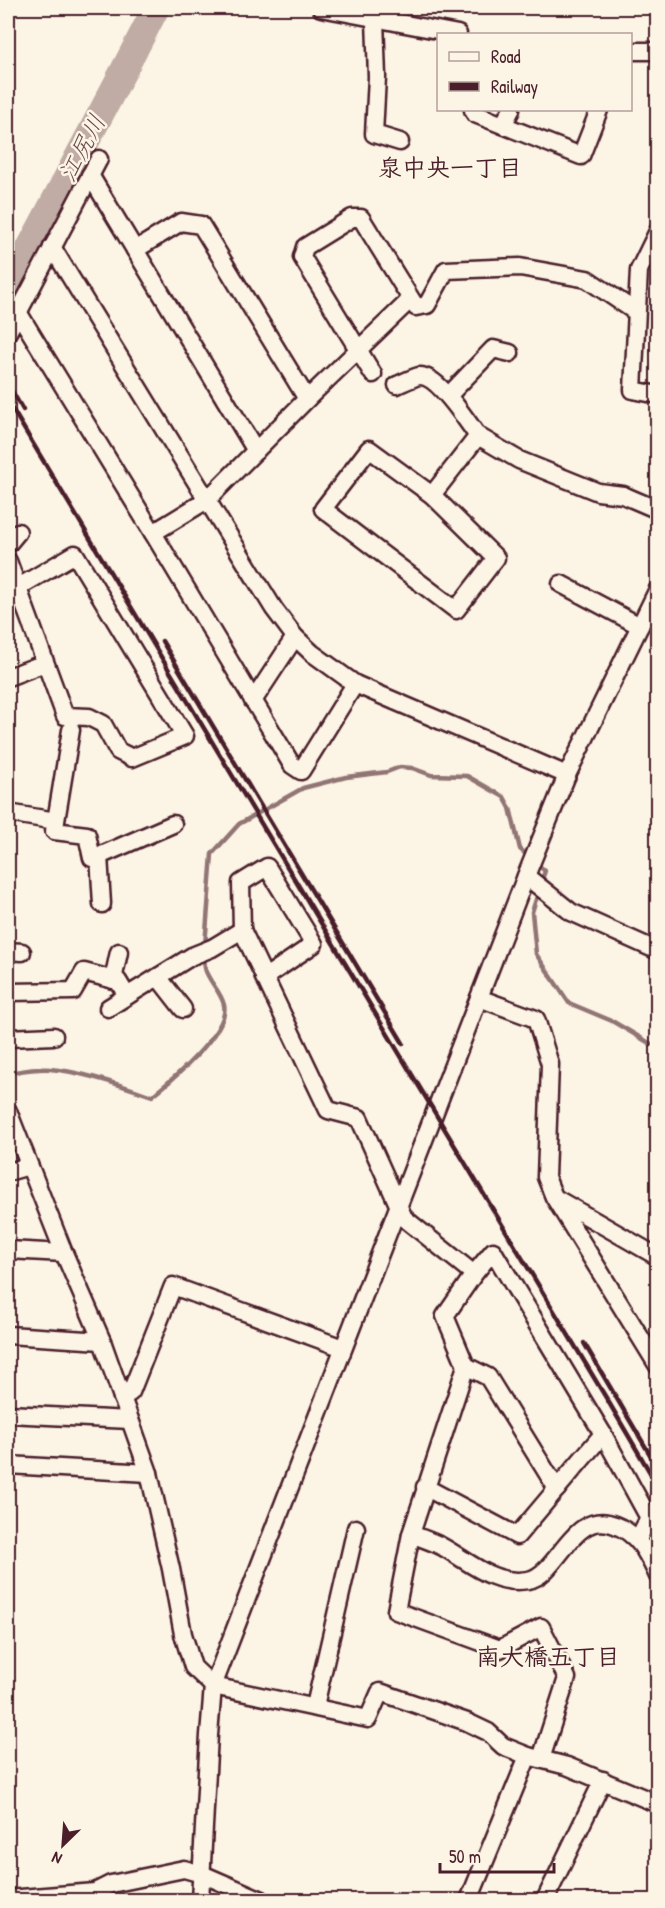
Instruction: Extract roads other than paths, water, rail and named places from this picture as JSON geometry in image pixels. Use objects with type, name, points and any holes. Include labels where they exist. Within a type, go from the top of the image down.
[{"type":"street","points":[[321,8],[439,33]]},
{"type":"street","points":[[375,19],[377,77],[374,134],[400,142]]},
{"type":"street","points":[[632,54],[657,51]]},
{"type":"street","points":[[474,111],[475,114],[581,156],[599,111]]},
{"type":"street","points":[[503,125],[510,111]]},
{"type":"street","points":[[8,332],[99,159]]},
{"type":"street","points":[[90,176],[256,451]]},
{"type":"street","points":[[373,374],[302,257],[305,247],[352,218],[361,218],[416,307],[427,305],[446,270],[520,267],[587,279],[636,312]]},
{"type":"street","points":[[135,250],[180,222],[201,225],[307,399]]},
{"type":"street","points":[[657,231],[639,270],[633,390],[657,395]]},
{"type":"street","points":[[52,247],[274,609],[295,637],[312,653],[355,684],[567,776]]},
{"type":"street","points":[[153,533],[207,500],[410,300]]},
{"type":"street","points":[[18,312],[291,765],[301,771],[355,684]]},
{"type":"street","points":[[447,396],[494,349],[510,353]]},
{"type":"street","points":[[397,385],[421,376],[432,379],[440,386],[478,436],[519,460],[598,492],[622,495],[657,510]]},
{"type":"street","points":[[432,495],[478,436]]},
{"type":"street","points":[[369,449],[432,495],[496,558],[456,610],[323,509],[369,449]]},
{"type":"street","points":[[8,561],[65,716],[89,717],[103,724],[118,751],[132,758],[185,736],[75,554],[18,588]]},
{"type":"street","points":[[561,584],[648,620]]},
{"type":"street","points":[[200,1900],[213,1686],[526,876],[567,776],[648,620],[657,589]]},
{"type":"street","points":[[253,701],[295,637]]},
{"type":"street","points":[[8,677],[45,663]]},
{"type":"street","points":[[70,730],[54,831],[87,835],[92,858],[173,824]]},
{"type":"street","points":[[8,813],[56,821]]},
{"type":"street","points":[[99,856],[102,904]]},
{"type":"street","points":[[264,978],[314,944],[267,867],[241,883],[242,930],[264,978],[328,1110],[359,1118],[404,1218],[474,1274]]},
{"type":"street","points":[[526,876],[571,912],[657,951]]},
{"type":"street","points":[[108,1008],[192,956],[212,948],[242,930]]},
{"type":"street","points":[[113,980],[119,952]]},
{"type":"street","points":[[8,992],[73,991],[84,972],[118,981],[127,996]]},
{"type":"street","points":[[158,977],[183,1009]]},
{"type":"street","points":[[479,998],[536,1019],[550,1064],[546,1177],[554,1197],[657,1366]]},
{"type":"street","points":[[8,1038],[54,1036]]},
{"type":"street","points":[[8,1111],[64,1253],[102,1341],[149,1473],[183,1634],[193,1667],[213,1686],[368,1719],[380,1692],[467,1722],[488,1732],[503,1746],[535,1758],[567,1766],[657,1803]]},
{"type":"street","points":[[8,1172],[29,1166]]},
{"type":"street","points":[[554,1197],[657,1257]]},
{"type":"street","points":[[8,1250],[64,1253]]},
{"type":"street","points":[[556,1489],[488,1377],[466,1366],[445,1316],[493,1251],[603,1434],[649,1518],[638,1539]]},
{"type":"street","points":[[122,1398],[131,1392],[173,1286],[343,1348]]},
{"type":"street","points":[[8,1335],[102,1341]]},
{"type":"street","points":[[466,1366],[411,1534],[396,1611],[501,1649],[541,1627],[567,1678],[535,1758],[469,1900]]},
{"type":"street","points":[[8,1414],[130,1420]]},
{"type":"street","points":[[425,1487],[517,1536],[603,1434]]},
{"type":"street","points":[[8,1465],[149,1473]]},
{"type":"street","points":[[411,1534],[439,1545],[488,1576],[528,1580],[538,1576],[580,1530],[594,1523],[606,1522],[619,1526],[638,1539],[648,1554],[657,1576]]},
{"type":"street","points":[[315,1706],[356,1528]]},
{"type":"street","points":[[545,1900],[603,1780]]},
{"type":"street","points":[[14,1899],[95,1896],[111,1884],[184,1869],[262,1900]]},
{"type":"waterway","name":"江尻川","points":[[8,289],[156,8]]},
{"type":"waterway","points":[[205,946],[212,854],[239,824],[303,788],[346,777],[387,772],[400,767],[412,768],[431,775],[467,776],[504,797],[510,808],[520,849],[529,857]]},
{"type":"waterway","points":[[535,862],[545,871],[541,882]]},
{"type":"waterway","points":[[539,890],[532,912],[536,954],[569,1003],[612,1021],[651,1044]]},
{"type":"waterway","points":[[8,1073],[40,1069],[62,1070],[152,1096],[197,1055],[218,1028],[223,1016],[224,1005],[206,972],[205,955]]},
{"type":"railway","points":[[8,384],[23,410]]},
{"type":"railway","points":[[8,402],[658,1486]]},
{"type":"railway","points":[[162,641],[403,1043]]},
{"type":"railway","points":[[584,1343],[658,1468]]},
{"type":"district","name":"泉中央一丁目","points":[[450,168]]},
{"type":"district","name":"南大橋五丁目","points":[[548,1657]]}]
